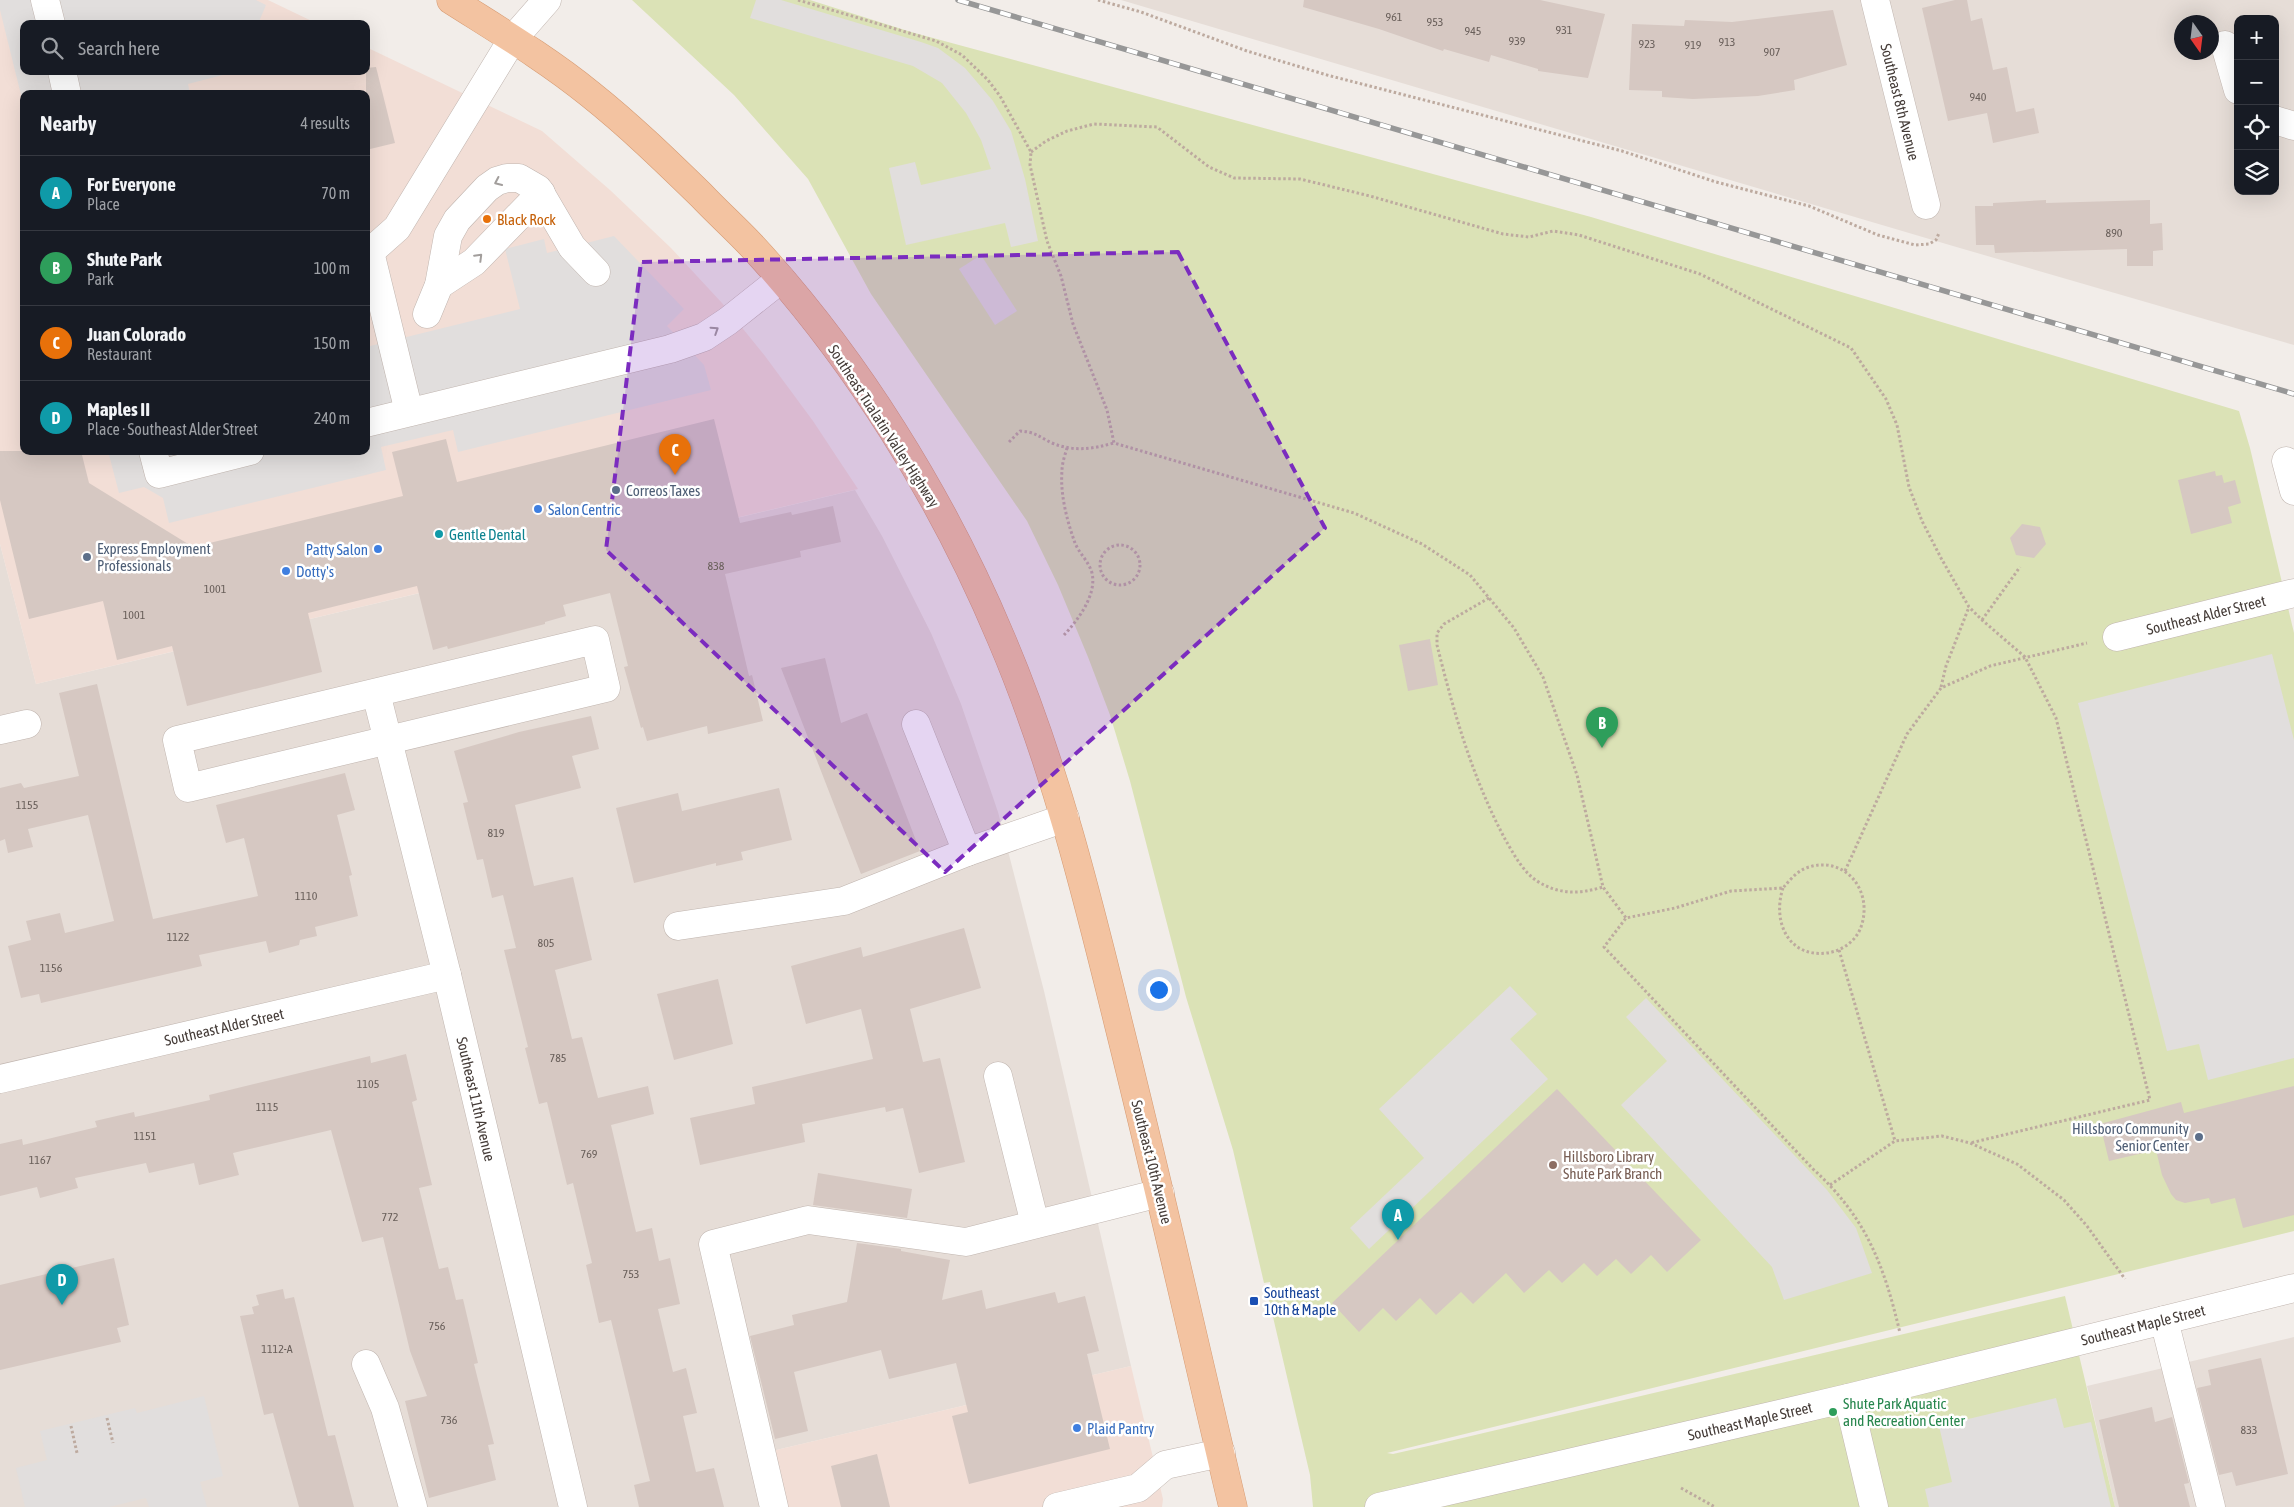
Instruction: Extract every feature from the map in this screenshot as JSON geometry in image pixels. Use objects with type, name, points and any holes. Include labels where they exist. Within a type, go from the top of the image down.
[{"type":"main road","name":"Southeast Tualatin Valley Highway","points":[[451,0],[582,87],[636,134],[751,245],[822,330],[861,383],[924,484],[975,580],[1025,695],[1065,818]]},
{"type":"main road","name":"Southeast 10th Avenue","points":[[1065,818],[1106,971],[1234,1507]]},
{"type":"street","points":[[45,0],[50,20]]},
{"type":"street","points":[[512,40],[518,0]]},
{"type":"street","points":[[370,250],[397,228],[512,40],[547,0]]},
{"type":"street","name":"Southeast 8th Avenue","points":[[1875,0],[1926,205]]},
{"type":"street","points":[[2225,46],[2234,76]]},
{"type":"street","points":[[63,75],[67,90]]},
{"type":"street","points":[[2279,121],[2294,126]]},
{"type":"street","points":[[427,314],[439,285],[448,236],[458,220],[487,188],[496,181],[507,178],[519,178],[538,188],[572,247],[596,272]]},
{"type":"street","points":[[439,285],[474,262],[541,193]]},
{"type":"street","points":[[370,260],[409,412]]},
{"type":"street","points":[[370,422],[670,350],[704,337],[728,321],[781,279]]},
{"type":"street","points":[[154,455],[159,474],[234,455]]},
{"type":"street","points":[[2286,461],[2294,492]]},
{"type":"street","name":"Southeast Alder Street","points":[[2117,637],[2294,593]]},
{"type":"street","points":[[595,640],[606,688],[188,788],[177,740],[376,693],[595,640]]},
{"type":"street","name":"Southeast 11th Avenue","points":[[376,693],[447,974],[573,1507]]},
{"type":"street","points":[[0,730],[27,724]]},
{"type":"street","points":[[916,724],[967,852]]},
{"type":"street","points":[[678,926],[844,902],[967,852],[1065,818]]},
{"type":"street","name":"Southeast Alder Street","points":[[0,1079],[447,974]]},
{"type":"street","points":[[998,1076],[1035,1224]]},
{"type":"street","points":[[774,1507],[713,1244],[808,1220],[966,1242],[1160,1193]]},
{"type":"street","name":"Southeast Maple Street","points":[[1379,1507],[1848,1398],[2294,1288]]},
{"type":"street","points":[[2164,1320],[2211,1507]]},
{"type":"street","points":[[366,1364],[385,1408],[413,1507]]},
{"type":"street","points":[[1848,1398],[1874,1507]]},
{"type":"street","points":[[1057,1507],[1098,1503],[1138,1488],[1165,1465],[1221,1453]]},
{"type":"path","points":[[798,0],[936,41],[962,55],[988,80],[1000,96],[1031,152],[1030,165],[1046,241],[1061,276],[1073,324],[1107,410],[1114,443]]},
{"type":"path","points":[[1098,0],[1140,12],[1247,50],[1327,75],[1622,151],[1716,182],[1809,206],[1878,235],[1914,245],[1929,244],[1936,240],[1941,227],[1936,213],[1926,205]]},
{"type":"path","points":[[1031,152],[1046,140],[1066,131],[1094,124],[1157,127],[1209,167],[1234,178],[1300,179],[1370,196],[1504,234],[1529,237],[1553,231],[1579,235],[1700,274],[1851,348],[1886,399],[1897,425],[1909,487],[1922,522],[1969,607],[2025,657],[2056,718],[2150,1100],[1970,1143]]},
{"type":"path","points":[[1009,442],[1020,431],[1034,432],[1051,442],[1067,448],[1090,450],[1114,443],[1354,514],[1422,544],[1470,575],[1514,628],[1543,677],[1577,775],[1603,887],[1626,918]]},
{"type":"path","points":[[1064,635],[1082,611],[1091,593],[1092,572],[1076,545],[1064,504],[1062,470],[1067,448]]},
{"type":"path","points":[[1117,545],[1130,548],[1140,564],[1135,577],[1125,584],[1112,583],[1100,568],[1102,556],[1111,547],[1117,545]]},
{"type":"path","points":[[1982,620],[2020,567]]},
{"type":"path","points":[[1092,572],[1100,568]]},
{"type":"path","points":[[1489,598],[1444,624],[1436,632],[1437,645],[1457,725],[1489,808],[1516,859],[1536,881],[1560,891],[1583,894],[1603,887]]},
{"type":"path","points":[[1845,871],[1906,734],[1941,688],[1955,640],[1969,607]]},
{"type":"path","points":[[1941,688],[1990,666],[2117,637]]},
{"type":"path","points":[[1819,866],[1833,867],[1845,871],[1858,884],[1865,902],[1866,914],[1859,933],[1851,942],[1839,950],[1826,953],[1809,952],[1789,939],[1781,926],[1778,912],[1783,888],[1804,869],[1819,866]]},
{"type":"path","points":[[1783,888],[1731,891],[1675,908],[1626,918],[1604,947],[1830,1185],[1858,1218],[1884,1271],[1900,1333]]},
{"type":"path","points":[[1839,950],[1896,1141]]},
{"type":"path","points":[[1830,1185],[1896,1141],[1942,1136],[1970,1143],[2017,1164],[2064,1200],[2087,1226],[2125,1279]]},
{"type":"path","points":[[107,1418],[113,1443]]},
{"type":"path","points":[[71,1426],[77,1453]]},
{"type":"path","points":[[1681,1488],[1715,1507]]},
{"type":"highlighted area","points":[[1178,252],[1325,528],[945,872],[606,550],[641,262]]},
{"type":"shaded area","points":[[0,0],[268,0],[310,20],[20,20],[20,75],[370,75],[370,49],[542,131],[610,190],[671,248],[722,303],[765,356],[813,421],[858,489],[36,684],[0,544]]},
{"type":"shaded area","points":[[0,0],[256,0],[266,5],[260,20],[20,20],[20,75],[223,75],[188,84],[189,90],[20,91],[0,10]]},
{"type":"shaded area","points":[[756,0],[781,0],[921,42],[938,48],[965,68],[993,101],[1011,131],[1025,179],[1038,241],[1011,247],[1005,223],[906,245],[889,168],[915,162],[921,185],[991,169],[981,140],[966,113],[942,83],[913,66],[750,18]]},
{"type":"shaded area","points":[[1121,0],[2294,0],[2294,345],[1953,246]]},
{"type":"shaded area","points":[[614,236],[684,309],[667,326],[704,365],[711,390],[458,452],[453,430],[381,447],[386,470],[169,523],[163,498],[144,487],[119,493],[109,455],[370,455],[370,346],[520,309],[505,249],[544,239],[547,253]]},
{"type":"shaded area","points":[[981,255],[1017,311],[995,325],[959,269]]},
{"type":"shaded area","points":[[855,490],[882,536],[931,633],[961,704],[998,812],[1044,991],[1131,1366],[772,1451],[785,1507],[0,1507],[0,544],[36,684]]},
{"type":"shaded area","points":[[2272,654],[2294,740],[2294,1058],[2208,1080],[2199,1044],[2167,1051],[2078,703]]},
{"type":"shaded area","points":[[1510,986],[1537,1014],[1510,1039],[1548,1079],[1369,1249],[1350,1228],[1424,1158],[1379,1109]]},
{"type":"shaded area","points":[[1646,998],[1827,1190],[1856,1228],[1872,1273],[1784,1300],[1772,1267],[1621,1105],[1667,1061],[1626,1017]]},
{"type":"shaded area","points":[[2294,1337],[2294,1507],[2115,1507],[2087,1386]]},
{"type":"shaded area","points":[[1131,1366],[1163,1499],[1162,1507],[785,1507],[772,1451]]},
{"type":"shaded area","points":[[204,1396],[223,1476],[200,1482],[207,1507],[149,1507],[146,1498],[109,1507],[25,1507],[16,1468],[47,1460],[40,1431],[135,1408],[137,1413]]},
{"type":"shaded area","points":[[2056,1398],[2064,1428],[2091,1422],[2111,1507],[1929,1507],[1925,1489],[1952,1482],[1939,1426]]},
{"type":"green space","points":[[632,0],[810,0],[911,32],[1591,217],[2239,411],[2250,448],[2294,633],[2294,1231],[1387,1453],[1393,1454],[1437,1444],[2065,1296],[2115,1507],[1313,1507],[1310,1475],[1269,1300],[1274,1299],[1270,1282],[1264,1283],[1233,1150],[1186,997],[1130,781],[1110,715],[1058,585],[1027,521],[871,294],[808,179],[734,95]]},
{"type":"building","points":[[1304,0],[1540,0],[1605,14],[1588,78],[1538,71],[1538,69],[1491,55],[1489,62],[1444,49],[1443,51],[1379,29],[1303,7]]},
{"type":"building","points":[[1955,0],[1967,0],[1971,21],[1982,18],[1993,70],[2007,67],[2016,112],[2034,108],[2039,133],[1993,143],[1987,113],[1948,121],[1922,8]]},
{"type":"building","points":[[1833,10],[1847,65],[1794,80],[1795,90],[1758,96],[1693,99],[1662,97],[1662,91],[1629,90],[1632,24],[1684,26],[1685,20],[1732,22]]},
{"type":"building","points":[[376,67],[395,143],[370,149],[370,90],[366,90],[366,75],[370,75],[370,68]]},
{"type":"building","points":[[2046,200],[2046,203],[2150,200],[2150,224],[2162,223],[2163,250],[2153,251],[2153,266],[2127,266],[2127,249],[1995,253],[1994,245],[1976,245],[1975,206],[1993,206],[1993,203]]},
{"type":"building","points":[[714,419],[740,523],[791,512],[792,515],[833,506],[841,542],[800,551],[801,557],[725,574],[749,676],[752,675],[763,721],[708,734],[707,726],[647,741],[643,727],[641,728],[624,667],[628,666],[610,593],[563,605],[566,616],[545,622],[545,624],[448,649],[447,646],[433,650],[417,586],[308,613],[322,672],[187,706],[172,646],[117,660],[103,601],[29,619],[0,500],[0,451],[20,451],[20,455],[82,455],[89,483],[193,547],[403,496],[392,452],[446,439],[457,482]]},
{"type":"building","points":[[2215,471],[2216,476],[2222,475],[2224,483],[2235,480],[2241,503],[2228,507],[2232,523],[2191,534],[2178,480]]},
{"type":"building","points":[[2022,524],[2040,527],[2046,544],[2034,558],[2016,555],[2010,538]]},
{"type":"building","points":[[1430,639],[1438,685],[1408,691],[1399,645]]},
{"type":"building","points":[[825,658],[841,723],[867,713],[920,851],[861,874],[781,668]]},
{"type":"building","points":[[97,684],[153,919],[258,896],[244,838],[226,843],[216,805],[345,773],[355,810],[337,815],[352,875],[349,876],[358,916],[315,927],[317,936],[300,940],[299,945],[269,953],[266,941],[199,955],[202,966],[41,1003],[39,994],[21,998],[8,946],[31,940],[26,921],[60,913],[65,933],[114,921],[88,815],[28,829],[33,847],[8,853],[5,839],[0,841],[0,788],[21,783],[24,788],[79,776],[59,693]]},
{"type":"building","points":[[591,716],[599,749],[572,756],[581,788],[515,805],[534,886],[573,877],[592,960],[555,970],[572,1039],[582,1037],[598,1098],[648,1086],[654,1114],[611,1125],[636,1232],[652,1228],[659,1261],[670,1258],[680,1304],[658,1309],[673,1372],[686,1368],[697,1413],[683,1416],[696,1472],[714,1468],[724,1507],[639,1507],[634,1485],[650,1481],[611,1320],[599,1323],[586,1265],[592,1263],[573,1183],[567,1185],[547,1102],[539,1104],[525,1048],[528,1047],[504,950],[516,948],[503,895],[492,898],[483,859],[477,860],[463,803],[468,802],[454,751],[519,732]]},
{"type":"building","points":[[779,788],[792,840],[741,852],[743,860],[716,866],[716,863],[634,883],[616,808],[678,793],[682,811]]},
{"type":"building","points":[[964,928],[981,988],[910,1009],[923,1062],[940,1058],[965,1162],[919,1173],[903,1108],[886,1112],[885,1107],[802,1124],[805,1142],[700,1165],[690,1118],[755,1104],[752,1087],[873,1059],[861,1009],[806,1024],[791,966],[861,947],[863,957]]},
{"type":"building","points":[[718,979],[733,1044],[674,1060],[657,994]]},
{"type":"building","points":[[406,1054],[417,1100],[412,1102],[432,1185],[419,1188],[439,1269],[448,1267],[456,1300],[463,1299],[478,1363],[474,1364],[494,1444],[488,1445],[496,1480],[429,1498],[405,1401],[427,1396],[410,1351],[383,1237],[362,1242],[331,1130],[233,1153],[239,1175],[199,1185],[194,1163],[149,1173],[146,1163],[75,1178],[78,1188],[40,1198],[37,1187],[0,1196],[0,1144],[22,1139],[23,1145],[97,1127],[95,1121],[134,1112],[135,1117],[210,1100],[209,1095],[370,1056],[371,1063]]},
{"type":"building","name":"Hillsboro Community Senior Center","points":[[2294,1086],[2294,1215],[2243,1228],[2235,1198],[2211,1204],[2209,1198],[2185,1203],[2176,1200],[2162,1175],[2156,1150],[2109,1161],[2100,1124],[2181,1102],[2184,1113]]},
{"type":"building","name":"Hillsboro Library Shute Park Branch","points":[[1557,1089],[1701,1240],[1667,1272],[1651,1255],[1631,1274],[1616,1259],[1597,1276],[1584,1263],[1562,1283],[1549,1270],[1524,1293],[1506,1273],[1473,1304],[1461,1292],[1436,1315],[1420,1298],[1396,1321],[1383,1308],[1359,1332],[1332,1303]]},
{"type":"building","points":[[818,1173],[912,1189],[907,1218],[813,1205]]},
{"type":"building","points":[[857,1243],[901,1249],[901,1251],[950,1260],[942,1300],[982,1290],[986,1309],[1055,1292],[1058,1303],[1085,1296],[1099,1351],[1087,1354],[1110,1449],[969,1484],[952,1416],[968,1412],[956,1363],[889,1379],[881,1350],[794,1372],[808,1431],[775,1439],[750,1336],[794,1325],[792,1315],[847,1302]]},
{"type":"building","points":[[114,1258],[129,1325],[117,1328],[121,1342],[0,1370],[0,1285]]},
{"type":"building","points":[[283,1289],[285,1299],[294,1297],[328,1436],[335,1435],[354,1507],[299,1507],[273,1413],[264,1415],[240,1316],[254,1314],[252,1307],[259,1305],[256,1295]]},
{"type":"building","points":[[2261,1358],[2288,1474],[2236,1486],[2232,1472],[2219,1475],[2197,1388],[2211,1385],[2208,1370]]},
{"type":"building","points":[[2152,1407],[2155,1422],[2172,1417],[2189,1483],[2184,1484],[2190,1507],[2119,1507],[2099,1420]]},
{"type":"building","points":[[877,1454],[890,1507],[841,1507],[831,1466]]},
{"type":"railway","points":[[958,0],[2294,394]]},
{"type":"place","name":"Black Rock","points":[[487,219]]},
{"type":"place","name":"Juan Colorado","points":[[675,475]]},
{"type":"place","name":"Correos Taxes","points":[[616,490]]},
{"type":"place","name":"Salon Centric","points":[[538,509]]},
{"type":"place","name":"Gentle Dental","points":[[439,534]]},
{"type":"place","name":"Patty Salon","points":[[378,549]]},
{"type":"place","name":"Express Employment Professionals","points":[[87,557]]},
{"type":"place","name":"Dotty's","points":[[286,571]]},
{"type":"place","name":"Shute Park","points":[[1602,748]]},
{"type":"place","name":"Hillsboro Community Senior Center","points":[[2199,1137]]},
{"type":"place","name":"Hillsboro Library Shute Park Branch","points":[[1553,1165]]},
{"type":"place","name":"For Everyone","points":[[1398,1240]]},
{"type":"place","name":"Southeast 10th & Maple","points":[[1254,1301]]},
{"type":"place","name":"Maples II","points":[[62,1305]]},
{"type":"place","name":"Shute Park Aquatic and Recreation Center","points":[[1833,1412]]},
{"type":"place","name":"Plaid Pantry","points":[[1077,1428]]}]
